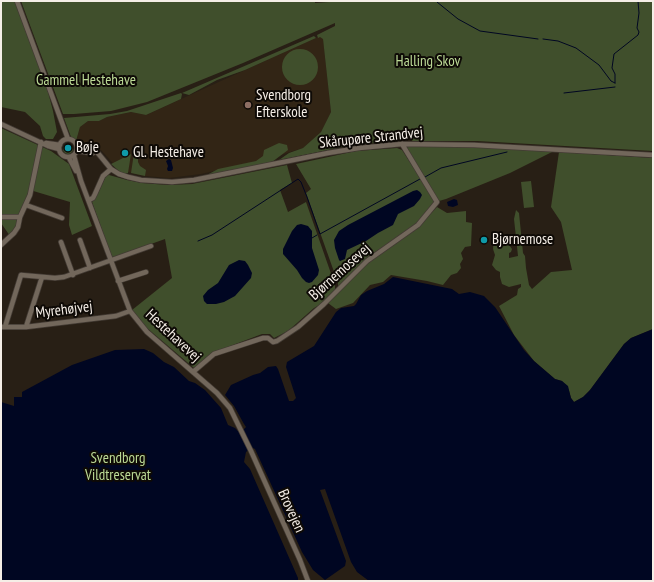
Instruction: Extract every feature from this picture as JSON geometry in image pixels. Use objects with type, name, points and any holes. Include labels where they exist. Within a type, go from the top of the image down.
[{"type":"street","points":[[17,1],[60,116],[66,140]]},
{"type":"street","points":[[1,124],[41,142],[59,147]]},
{"type":"street","points":[[59,147],[66,140]]},
{"type":"street","points":[[66,140],[74,141],[77,149]]},
{"type":"street","points":[[1,245],[18,228],[20,217],[30,195],[41,142]]},
{"type":"street","name":"Skårupøre Strandvej","points":[[111,169],[123,176],[141,180],[165,182],[189,180],[328,153],[358,148],[402,144],[474,145],[653,155]]},
{"type":"street","name":"Bjørnemosevej","points":[[193,372],[214,354],[263,338],[268,338],[273,342],[277,341],[298,327],[324,304],[367,261],[418,225],[437,202],[402,144]]},
{"type":"street","points":[[59,147],[63,156],[71,157],[77,149]]},
{"type":"street","points":[[77,149],[103,157],[111,169],[103,176],[95,194],[89,200]]},
{"type":"street","name":"Hestehavevej","points":[[71,157],[89,200],[118,282],[130,311],[147,332],[224,400],[230,408],[251,451]]},
{"type":"street","points":[[26,205],[62,218]]},
{"type":"street","points":[[1,217],[20,217]]},
{"type":"street","points":[[80,240],[90,268]]},
{"type":"street","points":[[61,242],[73,274]]},
{"type":"street","points":[[3,327],[21,275],[55,278],[73,274],[151,246]]},
{"type":"street","points":[[118,282],[146,272]]},
{"type":"street","points":[[26,327],[42,277]]},
{"type":"street","name":"Myrehøjvej","points":[[3,327],[26,327],[116,316],[130,311]]},
{"type":"street","name":"Brovejen","points":[[251,451],[308,581]]},
{"type":"shaded area","name":"Svendborg Efterskole","points":[[320,36],[323,38],[331,112],[321,132],[303,148],[271,158],[201,174],[169,178],[145,176],[119,170],[101,150],[80,144],[76,141],[80,127],[88,121],[99,121],[107,117],[131,112],[146,115]]},
{"type":"green space","name":"Gammel Hestehave","points":[[1,1],[16,1],[46,84],[57,132],[53,139],[46,139],[43,136],[40,126],[25,112],[1,107]]},
{"type":"green space","name":"Halling Skov","points":[[21,1],[315,1],[315,3],[329,1],[653,1],[653,151],[477,141],[413,141],[408,138],[405,140],[352,145],[279,160],[289,153],[303,148],[321,132],[331,112],[323,39],[320,37],[318,38],[317,35],[335,26],[335,23],[243,63],[147,102],[111,111],[63,114]]},
{"type":"green space","points":[[314,36],[316,38],[245,70],[217,80],[189,95],[182,93]]},
{"type":"green space","points":[[300,49],[313,54],[318,67],[313,80],[300,85],[287,80],[282,67],[287,54]]},
{"type":"green space","points":[[181,93],[181,99],[146,115],[131,112],[107,117],[99,121],[88,121],[80,127],[76,141],[71,137],[64,118],[127,111]]},
{"type":"green space","points":[[1,128],[51,151],[69,164],[92,226],[72,235],[69,225],[70,202],[30,190],[17,226],[10,236],[1,223]]},
{"type":"green space","points":[[279,143],[287,145],[288,150],[272,162],[207,175],[218,169],[256,161],[263,156],[264,150]]},
{"type":"green space","points":[[66,144],[70,144],[72,145],[72,153],[66,154],[63,151],[63,147]]},
{"type":"green space","points":[[405,146],[473,147],[554,151],[510,173],[439,201]]},
{"type":"green space","points":[[397,148],[402,150],[436,202],[417,224],[367,260],[338,288],[338,283],[306,193],[311,189],[296,164],[356,151]]},
{"type":"green space","points":[[559,152],[653,158],[653,329],[631,338],[624,344],[590,390],[583,397],[574,402],[562,381],[555,379],[534,361],[514,335],[499,306],[517,295],[521,284],[509,287],[502,284],[500,272],[492,265],[495,255],[493,249],[494,233],[507,238],[512,249],[509,253],[509,258],[518,256],[514,219],[516,210],[519,213],[523,253],[525,256],[529,285],[532,289],[551,272],[572,270],[561,222],[551,207]]},
{"type":"green space","points":[[134,153],[137,153],[138,155],[138,162],[140,166],[146,170],[145,176],[131,173]]},
{"type":"green space","points":[[131,154],[128,173],[125,174],[120,172],[111,164]]},
{"type":"green space","points":[[287,165],[292,183],[280,190],[288,212],[306,202],[335,285],[335,292],[288,331],[274,338],[270,334],[262,334],[212,353],[194,368],[141,323],[132,310],[172,278],[165,239],[112,258],[92,202],[106,176],[109,175],[142,183],[168,185],[192,184]]},
{"type":"green space","points":[[531,181],[534,207],[524,208],[521,182]]},
{"type":"green space","points":[[437,207],[447,213],[466,211],[466,222],[472,223],[471,246],[465,247],[461,253],[463,259],[460,264],[461,268],[457,273],[451,275],[443,285],[391,275],[383,282],[370,285],[353,303],[336,309],[328,303],[368,263],[419,226]]},
{"type":"water","points":[[169,159],[171,160],[173,168],[172,171],[168,171],[167,169],[168,166],[166,161]]},
{"type":"water","points":[[417,190],[422,195],[420,199],[414,206],[398,214],[393,225],[347,250],[345,259],[339,260],[334,240],[339,231]]},
{"type":"water","points":[[454,199],[457,200],[458,205],[453,207],[448,206],[447,202]]},
{"type":"water","points":[[301,224],[308,226],[312,231],[312,248],[319,270],[318,275],[312,282],[309,283],[302,278],[283,254],[283,249],[292,231],[297,225]]},
{"type":"water","points":[[239,260],[245,261],[248,265],[252,273],[251,278],[235,296],[224,302],[207,304],[204,301],[203,296],[208,290],[218,283],[229,265]]},
{"type":"water","points":[[393,277],[452,289],[459,294],[470,292],[484,296],[495,307],[524,350],[534,361],[555,379],[562,381],[568,386],[571,398],[574,402],[583,397],[590,390],[624,344],[631,338],[653,329],[653,581],[369,581],[357,572],[351,562],[325,489],[320,490],[346,561],[345,566],[325,580],[313,570],[302,552],[255,449],[253,448],[246,452],[244,462],[250,469],[298,581],[1,581],[1,402],[14,406],[14,397],[22,397],[22,392],[72,365],[115,350],[144,349],[153,353],[164,362],[174,367],[189,381],[205,390],[221,408],[228,425],[238,431],[242,431],[246,427],[234,406],[225,395],[231,385],[260,373],[268,367],[276,366],[289,401],[293,401],[296,398],[286,367],[287,362],[314,346],[336,312],[341,308],[354,306],[361,295],[384,284]]},
{"type":"waterway","points":[[437,1],[458,19],[480,31],[538,39]]},
{"type":"waterway","points":[[615,83],[615,74],[612,68],[614,54],[638,35],[639,32],[637,28],[639,13],[638,1]]},
{"type":"waterway","points":[[543,39],[558,41],[576,48],[599,65],[611,81],[615,83]]},
{"type":"waterway","points":[[564,93],[615,87]]},
{"type":"waterway","points":[[425,177],[441,168],[507,152]]},
{"type":"waterway","points":[[198,241],[212,235],[298,179],[301,182],[320,234],[420,179]]},
{"type":"waterway","points":[[312,238],[317,235]]},
{"type":"place","name":"Svendborg Efterskole","points":[[248,105]]},
{"type":"place","name":"Bøje","points":[[68,148]]},
{"type":"place","name":"Gl. Hestehave","points":[[125,153]]},
{"type":"place","name":"Bjørnemose","points":[[484,240]]},
{"type":"park label","name":"Svendborg Vildtreservat","points":[[118,468]]}]
